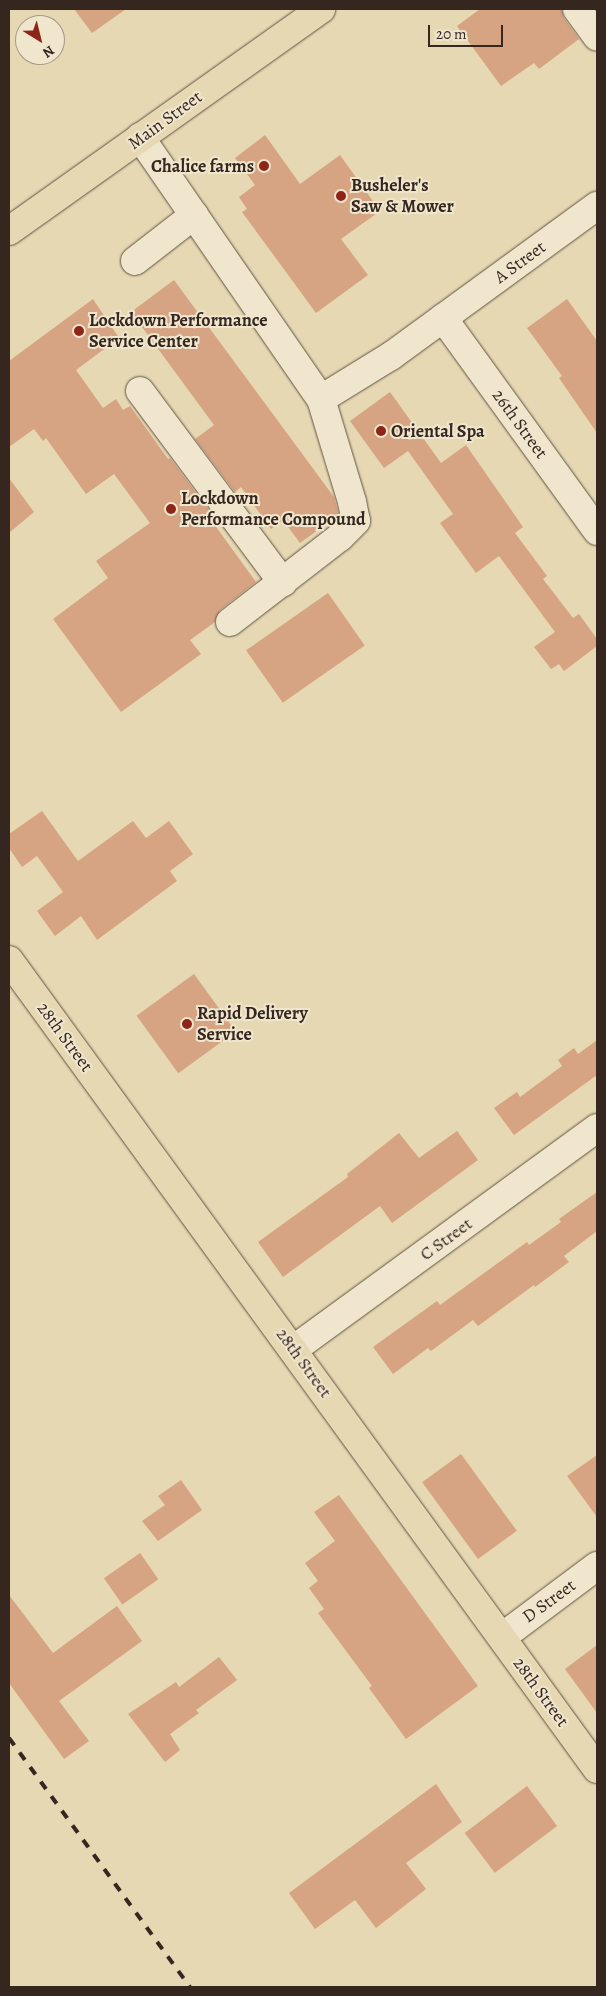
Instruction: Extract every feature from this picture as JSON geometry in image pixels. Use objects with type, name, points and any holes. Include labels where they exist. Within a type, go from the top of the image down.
[{"type":"main road","name":"Main Street","points":[[9,231],[321,9]]},
{"type":"main road","name":"28th Street","points":[[9,960],[294,1349],[597,1769]]},
{"type":"street","points":[[577,9],[597,38],[589,45],[597,56]]},
{"type":"street","points":[[140,138],[320,399],[352,502],[356,521],[340,537],[283,583],[230,622]]},
{"type":"street","name":"A Street","points":[[320,399],[391,356],[597,206]]},
{"type":"street","points":[[135,261],[194,216]]},
{"type":"street","name":"26th Street","points":[[443,318],[597,531]]},
{"type":"street","points":[[140,391],[283,583]]},
{"type":"street","name":"C Street","points":[[294,1349],[597,1128]]},
{"type":"street","name":"D Street","points":[[502,1636],[597,1566]]},
{"type":"building","points":[[74,9],[126,9],[92,33]]},
{"type":"building","points":[[480,9],[562,9],[564,18],[579,39],[539,69],[534,63],[501,86],[457,26]]},
{"type":"building","points":[[265,135],[300,184],[340,155],[380,211],[341,239],[368,275],[316,313],[242,212],[247,209],[239,197],[255,185],[235,158]]},
{"type":"building","points":[[174,280],[334,497],[339,515],[300,543],[283,520],[271,529],[241,487],[235,492],[195,439],[214,425],[131,312]]},
{"type":"building","name":"Lockdown Performance Compound","points":[[93,299],[119,338],[76,370],[103,408],[116,399],[123,410],[130,406],[168,459],[170,458],[209,510],[206,513],[256,582],[220,610],[215,622],[190,640],[201,654],[121,712],[53,619],[108,578],[96,561],[150,523],[114,474],[86,494],[46,438],[43,441],[34,429],[9,447],[9,361]]},
{"type":"building","points":[[567,299],[597,341],[597,433],[559,378],[562,376],[527,328]]},
{"type":"building","points":[[390,392],[441,463],[466,445],[523,527],[515,533],[547,576],[543,579],[573,618],[579,614],[597,639],[597,646],[564,671],[559,664],[551,669],[534,647],[555,632],[499,556],[476,573],[440,523],[453,514],[408,451],[384,468],[350,421]]},
{"type":"building","points":[[9,478],[34,512],[9,533]]},
{"type":"building","points":[[328,593],[365,645],[283,703],[246,650]]},
{"type":"building","points":[[42,811],[78,861],[133,821],[146,838],[169,821],[193,854],[170,871],[177,881],[97,940],[81,916],[55,936],[37,911],[63,892],[37,856],[22,867],[9,848],[9,834]]},
{"type":"building","name":"Rapid Delivery Service","points":[[194,974],[236,1031],[178,1073],[137,1016]]},
{"type":"building","points":[[597,1040],[597,1075],[514,1135],[494,1108],[517,1092],[520,1097],[562,1066],[558,1060],[574,1048],[578,1054]]},
{"type":"building","points":[[457,1131],[478,1160],[392,1223],[380,1206],[283,1277],[258,1242],[348,1177],[347,1174],[399,1133],[419,1158]]},
{"type":"building","points":[[597,1192],[597,1231],[564,1256],[569,1262],[478,1326],[473,1320],[431,1351],[428,1348],[393,1374],[373,1347],[437,1301],[440,1305],[527,1242],[529,1245],[561,1222],[559,1219]]},
{"type":"building","points":[[461,1454],[517,1531],[478,1559],[422,1482]]},
{"type":"building","points":[[597,1455],[597,1517],[567,1476]]},
{"type":"building","points":[[181,1480],[202,1510],[158,1541],[142,1521],[165,1505],[158,1496]]},
{"type":"building","points":[[339,1495],[478,1686],[406,1739],[369,1688],[372,1686],[318,1613],[324,1609],[309,1588],[318,1581],[305,1563],[335,1541],[314,1512]]},
{"type":"building","points":[[140,1553],[158,1579],[122,1604],[104,1578]]},
{"type":"building","points":[[9,1595],[53,1653],[117,1606],[142,1641],[59,1701],[89,1741],[64,1759],[9,1683]]},
{"type":"building","points":[[597,1645],[597,1713],[565,1669]]},
{"type":"building","points":[[219,1657],[237,1680],[196,1710],[199,1713],[170,1734],[180,1750],[165,1762],[128,1714],[176,1682],[179,1687]]},
{"type":"building","points":[[436,1784],[462,1822],[406,1863],[426,1889],[376,1928],[355,1900],[315,1929],[289,1893]]},
{"type":"building","points":[[527,1786],[557,1826],[495,1873],[465,1833]]},
{"type":"railway","points":[[9,1738],[190,1987]]},
{"type":"place","name":"Chalice farms","points":[[264,166]]},
{"type":"place","name":"Busheler's Saw & Mower","points":[[341,196]]},
{"type":"place","name":"Lockdown Performance Service Center","points":[[79,331]]},
{"type":"place","name":"Oriental Spa","points":[[381,431]]},
{"type":"place","name":"Lockdown Performance Compound","points":[[171,509]]},
{"type":"place","name":"Rapid Delivery Service","points":[[187,1024]]}]
